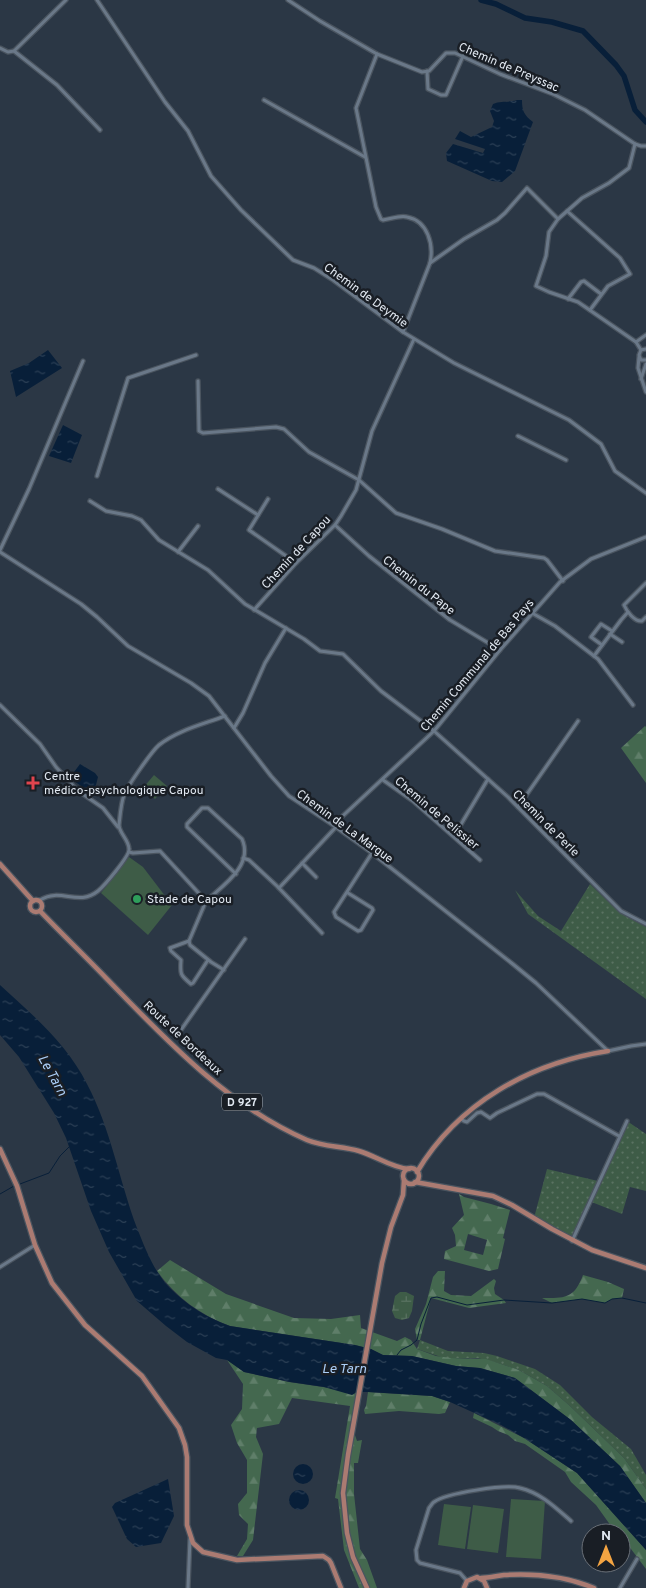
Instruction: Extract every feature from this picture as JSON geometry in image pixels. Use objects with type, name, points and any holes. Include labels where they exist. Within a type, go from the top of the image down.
[{"type":"main road","points":[[0,864],[33,901]]},
{"type":"main road","points":[[40,900],[43,906],[40,911],[36,912],[31,909],[30,905],[33,901],[40,900]]},
{"type":"main road","name":"Route de Bordeaux","points":[[40,911],[171,1044],[245,1105],[266,1119],[307,1140],[359,1151],[392,1165],[410,1169]]},
{"type":"main road","points":[[367,1588],[353,1557],[347,1534],[343,1493],[355,1414],[387,1240],[403,1195],[404,1172],[423,1160],[460,1118],[494,1092],[527,1074],[563,1060],[608,1051]]},
{"type":"main road","points":[[0,1149],[18,1186],[35,1245],[44,1267],[64,1300],[93,1334],[142,1376],[179,1428],[187,1457],[187,1525],[190,1538],[196,1548],[203,1552],[237,1560],[323,1556],[331,1563],[341,1588]]},
{"type":"main road","points":[[403,1195],[418,1179],[418,1172],[423,1160]]},
{"type":"main road","name":"Route de Bordeaux","points":[[392,1165],[404,1178]]},
{"type":"main road","points":[[410,1169],[418,1172],[430,1184]]},
{"type":"main road","points":[[404,1178],[408,1183],[430,1184],[493,1196],[509,1203],[572,1241],[611,1258],[646,1268]]},
{"type":"main road","points":[[464,1588],[467,1580],[474,1577],[536,1574],[556,1577],[594,1588]]},
{"type":"main road","points":[[487,1588],[493,1580],[501,1576]]},
{"type":"main road","points":[[480,1578],[486,1583],[487,1588]]},
{"type":"street","points":[[0,48],[8,52],[14,51],[66,0]]},
{"type":"street","name":"Chemin de Deymie","points":[[97,0],[165,102],[188,131],[211,176],[241,210],[293,260],[314,268],[333,280],[403,332],[454,363],[569,420],[601,444],[615,471],[646,494]]},
{"type":"street","points":[[288,0],[377,54],[422,72],[427,71],[428,89],[441,95],[446,95],[463,56]]},
{"type":"street","points":[[14,51],[57,85],[100,130]]},
{"type":"street","name":"Chemin de Preyssac","points":[[427,71],[434,67],[446,54],[452,52],[574,104],[635,144],[646,146]]},
{"type":"street","points":[[377,54],[356,108],[376,207],[381,219],[387,220],[406,216],[420,222],[425,229],[431,246],[430,263],[403,332]]},
{"type":"street","points":[[264,100],[366,158]]},
{"type":"street","points":[[635,144],[629,168],[609,183],[582,198],[558,219],[549,232],[546,256],[536,286],[578,302],[636,342],[641,350],[638,368],[646,392]]},
{"type":"street","points":[[430,263],[464,239],[497,220],[527,188],[558,219]]},
{"type":"street","points":[[566,211],[620,258],[630,274],[608,286],[590,310]]},
{"type":"street","points":[[568,298],[581,282],[584,282],[601,294]]},
{"type":"street","points":[[636,342],[646,335]]},
{"type":"street","name":"Chemin de Capou","points":[[254,610],[296,563],[335,525],[356,490],[372,431],[414,339]]},
{"type":"street","points":[[641,350],[646,348]]},
{"type":"street","points":[[98,476],[128,378],[196,355]]},
{"type":"street","points":[[639,358],[646,360]]},
{"type":"street","points":[[0,551],[29,489],[83,361]]},
{"type":"street","points":[[641,380],[646,364]]},
{"type":"street","points":[[198,381],[199,431],[203,433],[276,427],[284,429],[308,452],[359,480],[396,513],[442,529],[495,551],[544,558],[562,581]]},
{"type":"street","points":[[518,436],[566,460]]},
{"type":"street","points":[[218,490],[258,516]]},
{"type":"street","points":[[268,499],[249,530],[296,563]]},
{"type":"street","name":"Chemin de Perle","points":[[90,500],[106,512],[132,516],[141,520],[159,540],[208,570],[254,610],[286,628],[320,651],[343,654],[381,692],[434,731],[488,779],[609,900],[626,914],[646,924]]},
{"type":"street","name":"Chemin du Pape","points":[[335,525],[369,556],[450,620],[500,650]]},
{"type":"street","points":[[178,552],[198,526]]},
{"type":"street","name":"Chemin Communal de Bas Pays","points":[[279,888],[335,826],[434,731],[532,612],[562,581],[591,559],[646,537]]},
{"type":"street","name":"Chemin de La Margue","points":[[0,551],[81,604],[128,646],[191,683],[209,696],[271,776],[289,796],[372,853],[526,974],[608,1051]]},
{"type":"street","points":[[646,583],[624,605],[628,612],[640,622],[646,617]]},
{"type":"street","points":[[532,612],[555,626],[598,659],[633,705]]},
{"type":"street","points":[[594,656],[628,612]]},
{"type":"street","points":[[602,645],[591,637],[601,624],[622,642]]},
{"type":"street","points":[[234,728],[243,713],[265,663],[286,628]]},
{"type":"street","points":[[0,705],[40,744],[56,767],[77,790],[104,808],[119,827],[128,846],[129,852],[126,858],[96,892],[79,898],[49,895],[40,900]]},
{"type":"street","points":[[119,827],[124,795],[158,745],[183,731],[225,716]]},
{"type":"street","points":[[518,807],[578,721]]},
{"type":"street","points":[[454,836],[488,779]]},
{"type":"street","name":"Chemin de Pelissier","points":[[383,780],[406,795],[480,860]]},
{"type":"street","points":[[208,960],[191,984],[180,974],[180,960],[170,948],[188,942],[206,902],[236,874],[240,869],[244,843],[208,808],[202,808],[187,824],[187,827],[236,874]]},
{"type":"street","points":[[129,852],[160,850],[206,902]]},
{"type":"street","points":[[348,893],[373,910],[361,930],[336,917],[334,912],[372,853]]},
{"type":"street","points":[[243,858],[249,860],[279,888],[322,933]]},
{"type":"street","points":[[302,863],[316,877]]},
{"type":"street","points":[[176,1038],[245,939]]},
{"type":"street","points":[[188,942],[208,960],[224,970]]},
{"type":"street","points":[[608,1051],[646,1044]]},
{"type":"street","points":[[460,1118],[467,1122],[477,1113],[481,1112],[490,1118],[537,1094],[544,1094],[619,1136]]},
{"type":"street","points":[[572,1241],[627,1121]]},
{"type":"street","points":[[0,1267],[35,1245]]},
{"type":"street","points":[[467,1580],[460,1573],[420,1563],[417,1560],[416,1550],[429,1508],[433,1502],[452,1494],[511,1486],[533,1492],[548,1501],[572,1521]]},
{"type":"street","points":[[188,1588],[190,1538]]},
{"type":"street","points":[[620,1588],[637,1559]]},
{"type":"green space","points":[[646,727],[646,783],[621,748]]},
{"type":"green space","points":[[154,775],[167,786],[155,799],[143,788]]},
{"type":"green space","name":"Stade de Capou","points":[[129,857],[143,867],[172,905],[148,935],[101,893]]},
{"type":"green space","points":[[590,884],[620,913],[646,927],[646,999],[528,914],[515,890],[538,916],[561,931]]},
{"type":"green space","points":[[627,1121],[646,1134],[646,1191],[630,1187],[622,1214],[589,1201],[572,1241],[534,1218],[547,1169],[598,1181]]},
{"type":"green space","points":[[459,1194],[510,1210],[498,1269],[489,1271],[444,1259],[445,1251],[456,1246],[452,1228],[464,1215]],"holes":[[[468,1234],[487,1240],[483,1255],[464,1250]]]},
{"type":"green space","points":[[170,1260],[226,1294],[294,1318],[331,1319],[360,1315],[361,1328],[397,1341],[405,1337],[411,1340],[417,1349],[436,1356],[486,1359],[519,1370],[547,1386],[624,1458],[646,1489],[646,1503],[620,1466],[571,1420],[515,1378],[480,1368],[456,1366],[412,1356],[383,1355],[371,1349],[355,1345],[230,1326],[199,1311],[172,1289],[157,1271]]},
{"type":"green space","points":[[438,1271],[445,1271],[444,1291],[451,1295],[471,1296],[494,1279],[496,1281],[495,1294],[506,1303],[469,1308],[431,1298],[420,1340],[417,1340],[415,1329],[426,1304],[433,1277]]},
{"type":"green space","points":[[583,1275],[624,1289],[622,1298],[612,1299],[605,1303],[582,1299],[552,1303],[542,1298],[568,1296],[576,1289]]},
{"type":"green space","points":[[400,1292],[406,1292],[414,1296],[412,1311],[409,1318],[402,1320],[395,1318],[392,1311],[395,1296]]},
{"type":"green space","points":[[420,1340],[448,1351],[484,1353],[497,1356],[535,1369],[560,1385],[592,1417],[631,1449],[646,1475],[646,1489],[624,1458],[547,1386],[519,1370],[491,1361],[477,1358],[444,1358],[417,1349]]},
{"type":"green space","points":[[227,1360],[244,1372],[289,1382],[357,1392],[350,1430],[354,1432],[357,1441],[362,1440],[358,1463],[354,1463],[354,1494],[360,1549],[367,1560],[377,1588],[359,1588],[344,1550],[338,1499],[335,1498],[350,1406],[292,1398],[279,1424],[257,1428],[256,1437],[263,1454],[253,1540],[243,1556],[237,1556],[247,1539],[248,1524],[239,1515],[238,1504],[247,1493],[247,1460],[237,1443],[231,1425],[242,1409],[243,1384]]},
{"type":"green space","points":[[368,1392],[432,1396],[450,1402],[445,1413],[439,1414],[399,1411],[365,1414],[364,1410]]},
{"type":"green space","points":[[474,1413],[524,1438],[577,1473],[622,1523],[609,1523],[596,1505],[571,1482],[565,1472],[525,1444],[515,1441],[508,1435],[473,1418]]},
{"type":"green space","points":[[511,1499],[545,1501],[541,1559],[506,1557]]},
{"type":"green space","points":[[444,1504],[471,1507],[465,1549],[438,1545]]},
{"type":"green space","points":[[473,1505],[504,1509],[498,1553],[467,1549]]},
{"type":"green space","points":[[631,1533],[646,1550],[646,1569],[631,1549]]},
{"type":"water","points":[[522,100],[524,112],[533,122],[515,171],[502,182],[492,181],[447,161],[446,153],[453,144],[483,153],[485,149],[455,139],[460,131],[471,137],[492,127],[494,121],[490,111],[493,104]]},
{"type":"water","points":[[48,350],[62,368],[16,397],[10,371],[29,363]]},
{"type":"water","points":[[63,425],[82,435],[71,463],[49,456]]},
{"type":"water","points":[[80,764],[98,777],[96,785],[92,790],[87,787],[84,788],[71,779],[71,776]]},
{"type":"water","name":"Le Tarn","points":[[0,985],[48,1031],[79,1069],[95,1101],[109,1137],[131,1210],[147,1252],[164,1282],[190,1305],[205,1315],[230,1326],[355,1345],[371,1349],[383,1355],[412,1356],[456,1366],[480,1368],[515,1378],[571,1420],[620,1466],[646,1503],[646,1550],[631,1533],[631,1523],[622,1523],[577,1473],[501,1425],[432,1396],[368,1392],[357,1392],[352,1395],[324,1387],[244,1372],[227,1360],[216,1358],[187,1342],[166,1326],[137,1301],[109,1252],[91,1211],[66,1138],[54,1113],[19,1057],[0,1035]]},
{"type":"water","points":[[299,1464],[307,1464],[313,1470],[313,1478],[307,1484],[299,1484],[293,1478],[293,1470]]},
{"type":"water","points":[[168,1479],[174,1516],[161,1543],[136,1547],[127,1539],[112,1507],[115,1503]]},
{"type":"water","points":[[295,1490],[303,1490],[309,1496],[309,1504],[303,1510],[295,1510],[289,1504],[289,1496]]},
{"type":"waterway","points":[[481,0],[496,4],[525,18],[552,22],[583,31],[624,76],[635,110],[646,122]]},
{"type":"waterway","points":[[20,1184],[49,1173],[60,1156],[69,1147]]},
{"type":"waterway","points":[[0,1194],[14,1186]]},
{"type":"waterway","points":[[397,1355],[401,1350],[417,1340],[431,1298],[437,1297],[467,1305],[504,1300],[552,1303],[582,1299],[605,1303],[612,1299],[622,1298],[646,1303]]},
{"type":"place","name":"Centre médico-psychologique Capou","points":[[33,783]]},
{"type":"place","name":"Stade de Capou","points":[[137,899]]}]
